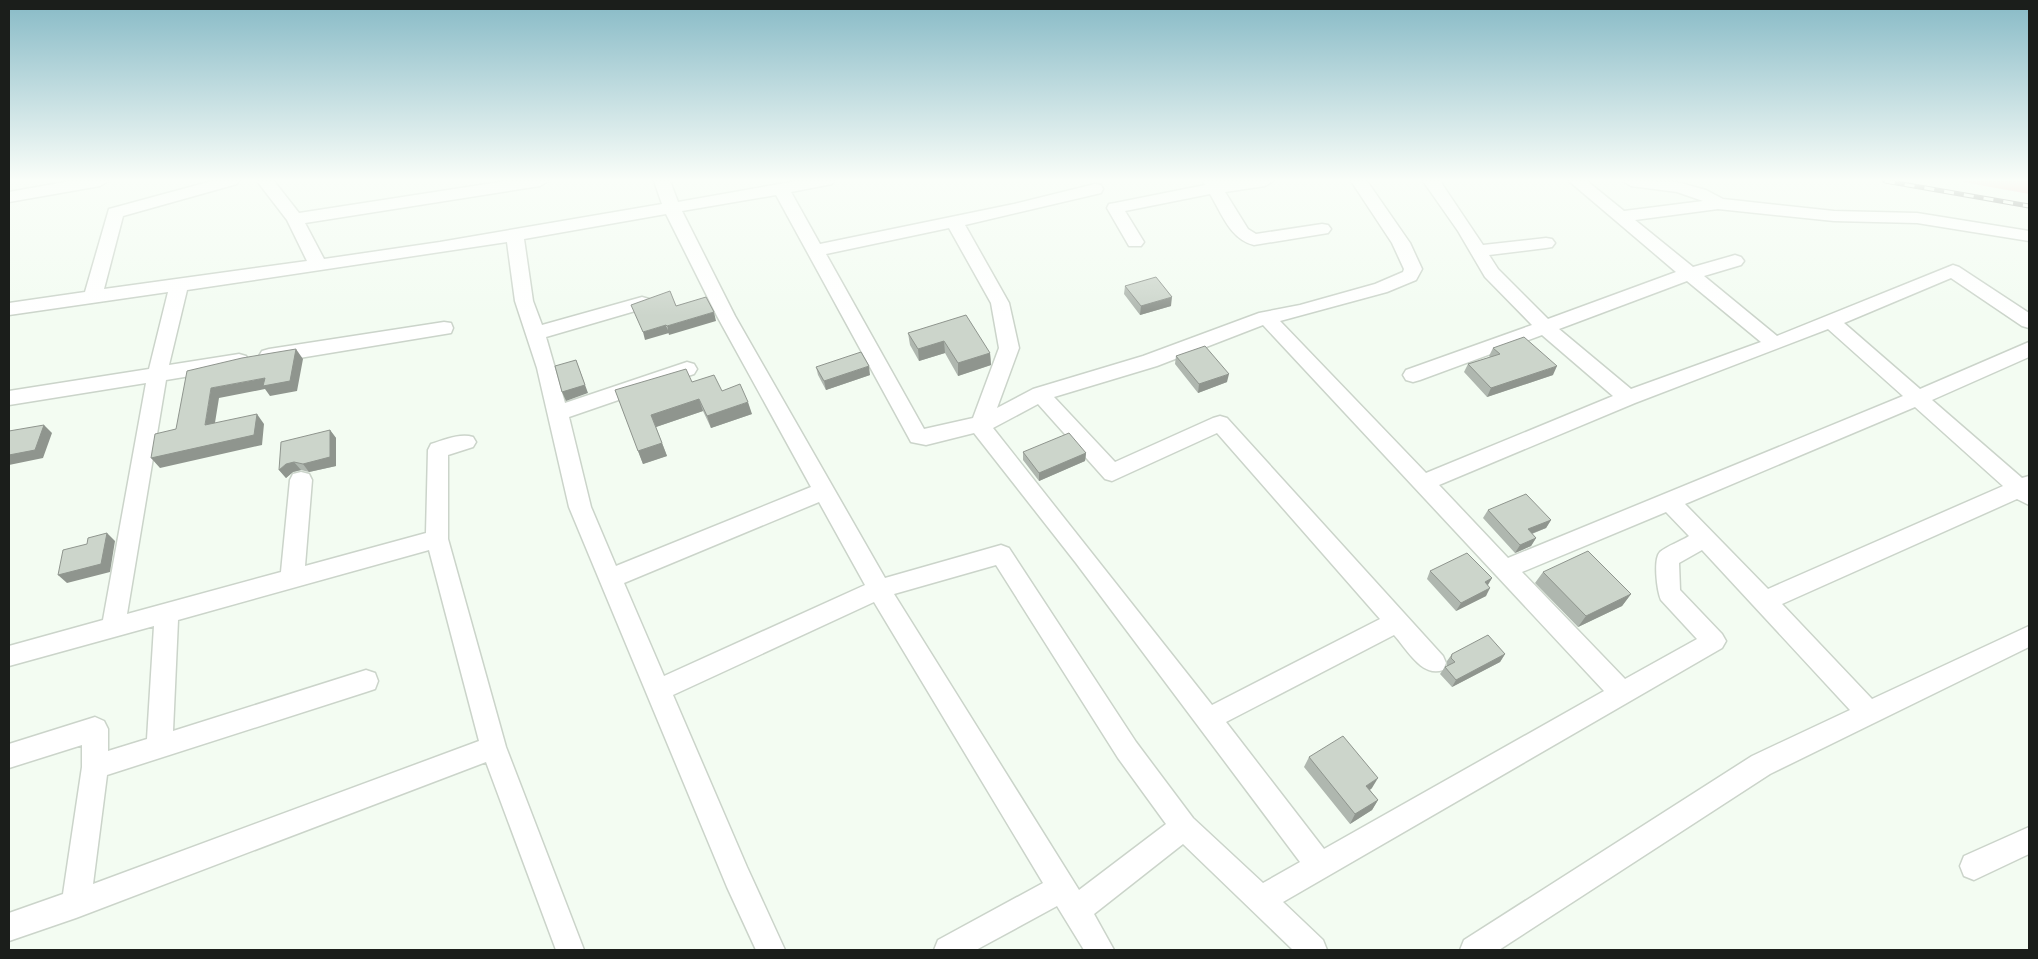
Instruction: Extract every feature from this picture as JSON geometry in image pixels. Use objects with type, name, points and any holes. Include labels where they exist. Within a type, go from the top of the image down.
[{"type":"street","points":[[93,298],[112,226]]},
{"type":"street","points":[[298,226],[318,265]]},
{"type":"street","points":[[9,309],[318,265],[569,226]]},
{"type":"street","points":[[681,226],[726,316],[879,589],[1100,950]]},
{"type":"street","points":[[801,226],[918,437],[925,438],[965,425],[980,426],[1040,394],[1150,361],[1266,317],[1300,311],[1381,288],[1410,276],[1413,269],[1401,243],[1389,226]]},
{"type":"street","points":[[815,251],[932,226]]},
{"type":"street","points":[[957,226],[1000,303],[1009,348],[980,426]]},
{"type":"street","points":[[1125,226],[1135,242]]},
{"type":"street","points":[[1237,226],[1241,233],[1254,240],[1322,229]]},
{"type":"street","points":[[1461,226],[1492,273],[1544,326],[1628,398]]},
{"type":"street","points":[[1631,226],[1775,344]]},
{"type":"street","points":[[1965,226],[2029,236]]},
{"type":"street","points":[[515,235],[524,301],[536,333],[558,413],[580,507],[737,877],[771,950]]},
{"type":"street","points":[[1478,251],[1546,243]]},
{"type":"street","points":[[1413,374],[1689,274],[1735,261]]},
{"type":"street","points":[[1423,483],[1628,398],[1775,344],[1952,271],[2029,322]]},
{"type":"street","points":[[113,629],[157,374],[179,284]]},
{"type":"street","points":[[536,333],[642,303]]},
{"type":"street","points":[[1266,317],[1622,693]]},
{"type":"street","points":[[1765,601],[2026,490],[1830,321]]},
{"type":"street","points":[[9,398],[444,328]]},
{"type":"street","points":[[1505,570],[1918,398],[2029,349]]},
{"type":"street","points":[[558,413],[687,369]]},
{"type":"street","points":[[1040,394],[1112,473],[1220,423],[1434,663]]},
{"type":"street","points":[[980,426],[1320,866]]},
{"type":"street","points":[[466,442],[438,450],[438,539],[492,747],[570,950]]},
{"type":"street","points":[[292,579],[301,480]]},
{"type":"street","points":[[611,578],[824,490]]},
{"type":"street","points":[[1669,502],[1765,601],[1869,713]]},
{"type":"street","points":[[1260,900],[1714,641],[1668,594],[1668,559],[1705,538]]},
{"type":"street","points":[[9,656],[438,539]]},
{"type":"street","points":[[658,690],[879,589],[1001,554],[1127,750],[1184,827],[1313,950]]},
{"type":"street","points":[[159,746],[167,614]]},
{"type":"street","points":[[1208,719],[1397,622]]},
{"type":"street","points":[[1474,950],[1761,765],[2029,636]]},
{"type":"street","points":[[95,766],[366,681]]},
{"type":"street","points":[[9,756],[94,729],[95,766],[76,904]]},
{"type":"street","points":[[9,927],[76,904],[492,747]]},
{"type":"street","points":[[948,950],[1069,899],[1184,827]]},
{"type":"street","points":[[1974,866],[2029,840]]},
{"type":"building","points":[[1156,277],[1172,297],[1141,306],[1125,286]]},
{"type":"building","points":[[670,291],[676,306],[706,297],[714,312],[643,332],[631,305]]},
{"type":"building","points":[[966,315],[990,353],[958,363],[944,341],[918,349],[908,333]]},
{"type":"building","points":[[1524,337],[1557,366],[1491,388],[1468,364],[1500,354],[1493,348]]},
{"type":"building","points":[[1205,346],[1229,374],[1199,384],[1176,356]]},
{"type":"building","points":[[296,349],[290,381],[263,386],[265,378],[211,388],[205,425],[257,414],[254,435],[151,458],[155,434],[176,429],[187,371],[242,358]]},
{"type":"building","points":[[861,352],[869,366],[824,381],[816,367]]},
{"type":"building","points":[[576,360],[585,385],[562,392],[555,366]]},
{"type":"building","points":[[686,369],[692,382],[714,375],[722,391],[740,384],[748,402],[707,416],[699,399],[651,415],[662,443],[638,451],[615,390]]},
{"type":"building","points":[[44,425],[35,450],[9,455],[9,431]]},
{"type":"building","points":[[330,430],[330,457],[303,464],[294,462],[286,464],[279,470],[281,442]]},
{"type":"building","points":[[1069,433],[1086,453],[1039,473],[1023,452]]},
{"type":"building","points":[[1526,494],[1551,520],[1528,529],[1536,538],[1520,545],[1488,510]]},
{"type":"building","points":[[107,533],[101,564],[58,575],[63,550],[87,544],[88,538]]},
{"type":"building","points":[[1588,551],[1631,594],[1586,616],[1543,572]]},
{"type":"building","points":[[1467,553],[1492,578],[1485,582],[1490,588],[1461,603],[1430,571]]},
{"type":"building","points":[[1488,635],[1505,654],[1456,680],[1445,667],[1455,662],[1451,658],[1452,654]]},
{"type":"building","points":[[1343,736],[1378,778],[1366,786],[1378,800],[1355,814],[1309,757]]}]
